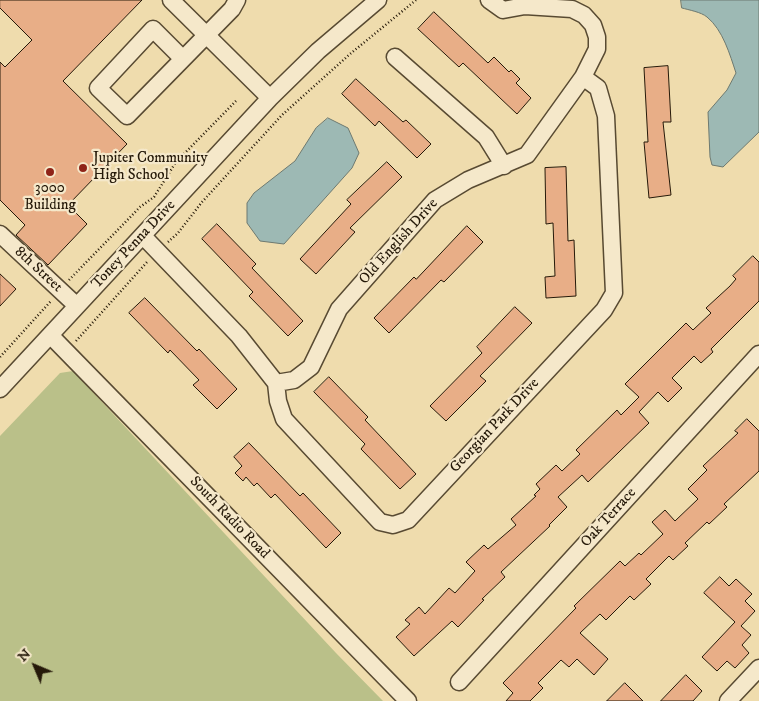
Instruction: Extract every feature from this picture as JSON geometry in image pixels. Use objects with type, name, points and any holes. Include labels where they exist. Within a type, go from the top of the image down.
[{"type":"street","points":[[171,0],[270,98]]},
{"type":"street","points":[[182,58],[153,29],[98,88],[127,116],[232,9],[237,0]]},
{"type":"street","name":"Toney Penna Drive","points":[[0,389],[270,98],[318,52],[378,0]]},
{"type":"street","points":[[489,0],[503,10],[522,3],[572,9],[584,15],[594,25],[597,49],[583,77]]},
{"type":"street","points":[[395,57],[486,137],[504,166]]},
{"type":"street","name":"Old English Drive","points":[[276,383],[294,380],[311,367],[339,309],[435,200],[468,180],[527,155],[583,77]]},
{"type":"street","name":"Georgian Park Drive","points":[[143,236],[239,336],[276,383],[278,401],[284,419],[380,522],[393,525],[408,520],[604,310],[614,293],[606,116],[598,88],[583,77]]},
{"type":"street","name":"8th Street","points":[[0,234],[77,306]]},
{"type":"street","name":"South Radio Road","points":[[50,336],[408,701]]},
{"type":"street","name":"Oak Terrace","points":[[459,682],[759,354]]},
{"type":"street","points":[[728,701],[759,668]]},
{"type":"path","points":[[164,245],[178,233],[202,202],[282,115],[350,54],[416,0]]},
{"type":"path","points":[[70,279],[140,207],[154,197],[176,162],[236,101]]},
{"type":"path","points":[[75,342],[150,259]]},
{"type":"path","points":[[0,357],[46,306]]},
{"type":"green space","points":[[73,371],[383,701],[0,701],[0,436],[60,373]]},
{"type":"water","points":[[681,0],[759,0],[759,132],[723,167],[712,165],[708,112],[727,90],[736,73],[725,43],[713,22],[704,15],[682,8]]},
{"type":"water","points":[[328,118],[348,128],[359,153],[352,168],[284,244],[260,241],[247,223],[247,203],[254,193],[295,161],[316,128]]},
{"type":"building","name":"3000 Building","points":[[0,0],[142,0],[63,81],[127,144],[68,205],[87,224],[48,265],[16,235],[25,225],[0,200],[0,62],[5,67],[32,40],[0,8]]},
{"type":"building","points":[[434,12],[488,63],[494,57],[509,72],[511,70],[520,79],[516,83],[531,98],[517,114],[463,63],[459,67],[418,29]]},
{"type":"building","points":[[668,66],[671,122],[663,122],[671,195],[649,198],[644,142],[648,142],[644,68]]},
{"type":"building","points":[[356,79],[403,122],[406,120],[431,144],[417,158],[379,121],[375,126],[342,94]]},
{"type":"building","points":[[387,162],[402,177],[350,228],[355,232],[316,274],[300,259],[351,204],[347,200]]},
{"type":"building","points":[[566,167],[568,241],[574,240],[576,296],[546,298],[545,277],[555,276],[553,223],[546,224],[545,168]]},
{"type":"building","points":[[217,224],[256,264],[252,268],[303,321],[288,336],[249,296],[253,292],[202,239]]},
{"type":"building","points":[[467,226],[483,242],[444,282],[441,280],[389,333],[374,318],[414,277],[416,279]]},
{"type":"building","points":[[753,256],[759,262],[759,301],[711,349],[713,352],[701,363],[694,356],[672,378],[682,388],[668,402],[658,392],[639,412],[649,423],[588,482],[582,475],[558,497],[567,507],[550,526],[501,572],[505,577],[482,599],[484,600],[458,627],[452,621],[414,656],[396,637],[410,624],[405,620],[419,607],[425,614],[449,588],[455,593],[475,571],[466,562],[484,545],[488,549],[516,525],[511,519],[536,496],[534,495],[540,489],[536,484],[556,465],[562,471],[580,454],[576,450],[617,410],[621,415],[639,397],[625,384],[686,323],[693,330],[711,313],[706,308],[730,286],[736,279],[733,276]]},
{"type":"building","points":[[0,274],[16,289],[0,306]]},
{"type":"building","points":[[145,298],[197,351],[199,349],[237,389],[217,409],[193,385],[199,380],[170,350],[168,353],[129,313]]},
{"type":"building","points":[[515,307],[532,323],[480,376],[486,381],[446,421],[430,406],[482,353],[477,347]]},
{"type":"building","points":[[329,377],[368,417],[365,420],[416,474],[400,489],[361,449],[365,444],[314,392]]},
{"type":"building","points":[[747,419],[759,431],[759,471],[724,504],[727,507],[709,524],[707,522],[685,543],[688,546],[673,560],[669,556],[646,579],[651,584],[634,600],[630,596],[606,620],[600,614],[580,633],[608,659],[594,675],[577,659],[569,667],[561,660],[538,683],[543,688],[530,701],[506,701],[513,693],[503,683],[576,608],[574,606],[620,561],[625,566],[639,553],[641,555],[663,534],[652,522],[665,510],[675,521],[698,499],[688,489],[707,470],[703,466],[738,433],[735,431]]},
{"type":"building","points":[[249,443],[300,496],[303,493],[341,533],[326,548],[275,494],[271,498],[257,483],[254,486],[246,477],[243,481],[235,473],[242,466],[234,457]]},
{"type":"building","points":[[720,577],[729,586],[736,579],[752,594],[745,601],[755,611],[741,626],[751,635],[742,645],[749,653],[735,668],[727,661],[717,671],[702,657],[735,622],[704,593]]},
{"type":"building","points":[[686,675],[702,691],[693,701],[661,701]]},
{"type":"building","points":[[625,683],[643,701],[607,701]]},
{"type":"place","name":"Jupiter Community High School","points":[[83,168]]},
{"type":"place","name":"3000 Building","points":[[50,172]]}]
